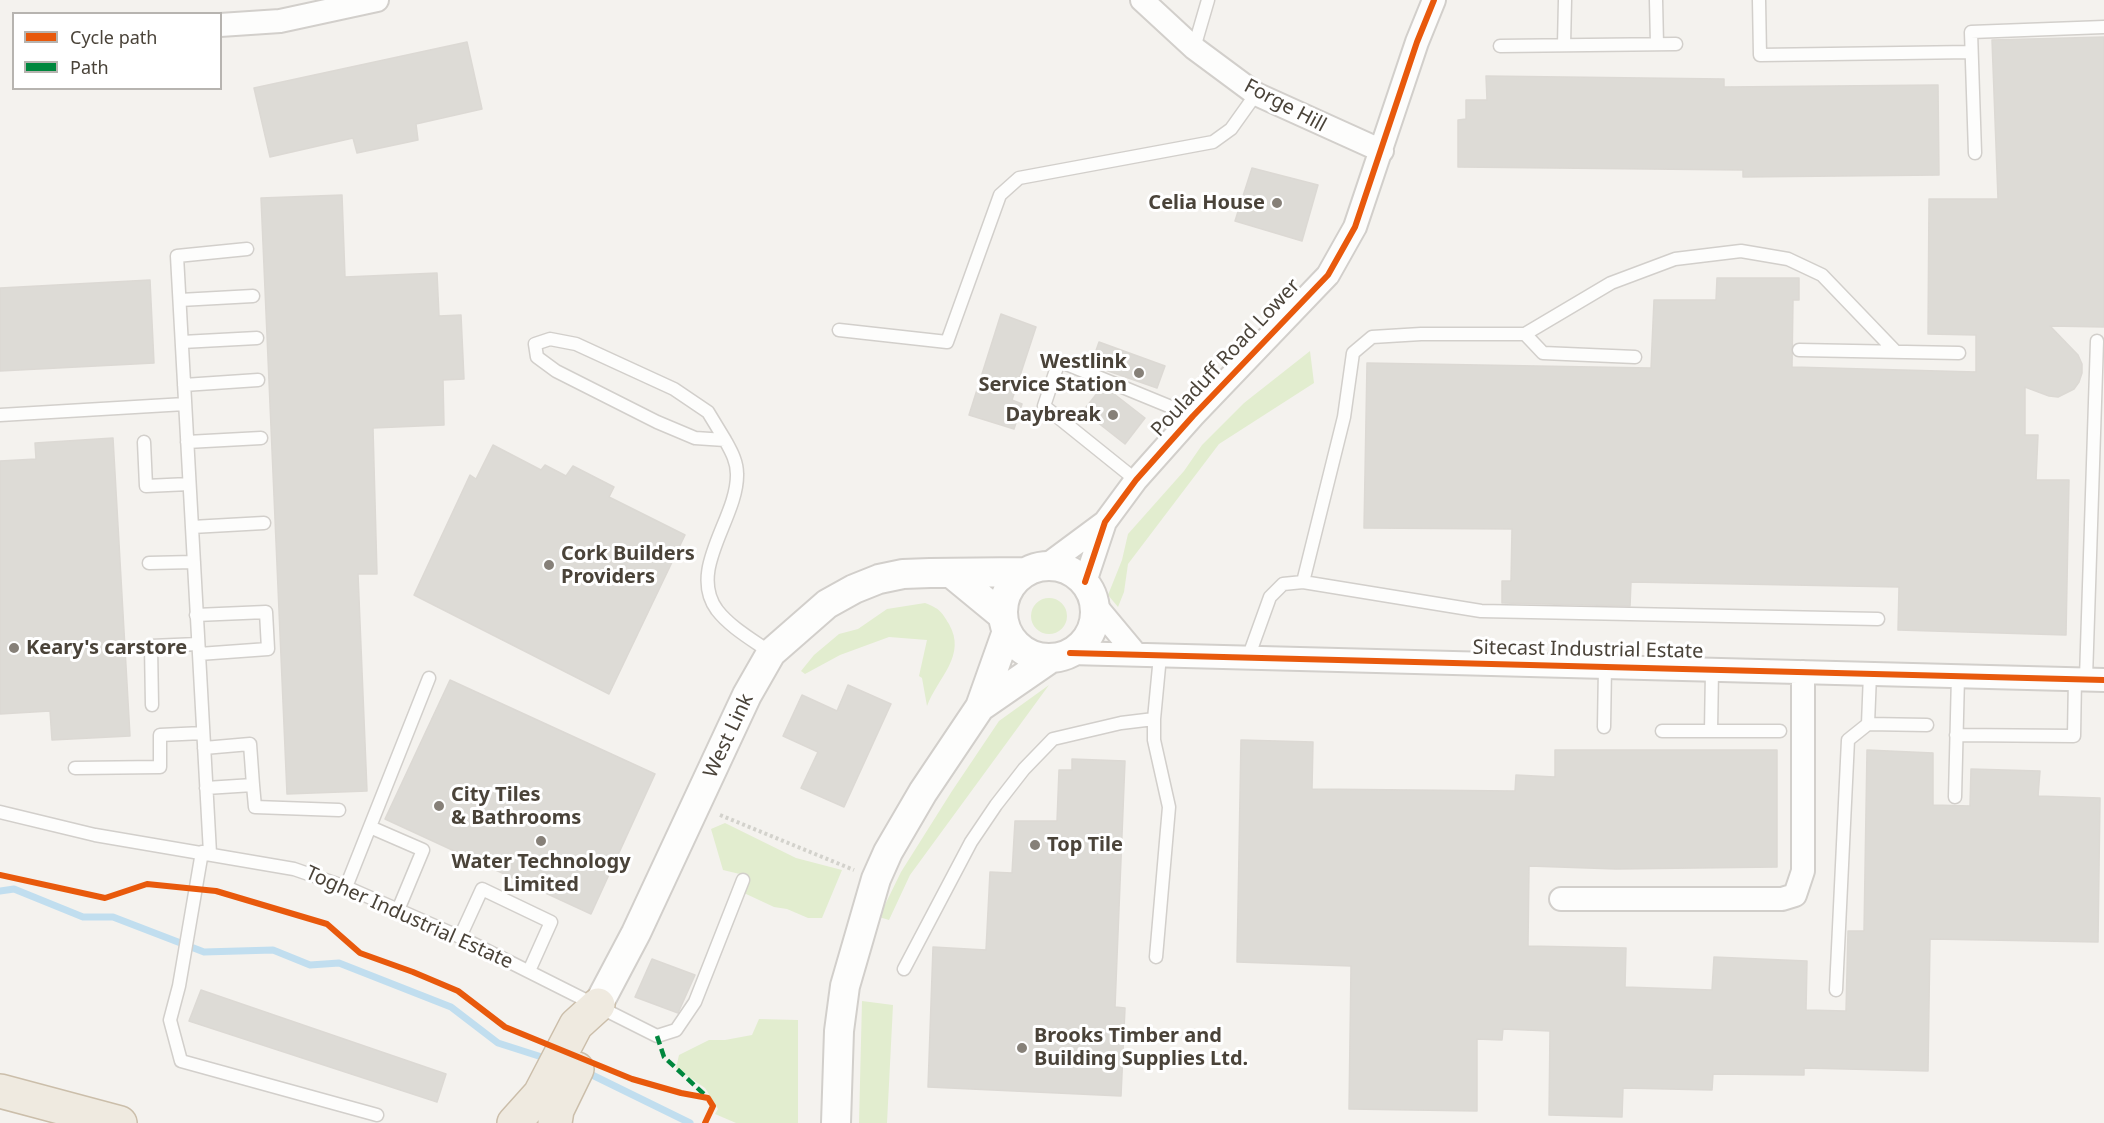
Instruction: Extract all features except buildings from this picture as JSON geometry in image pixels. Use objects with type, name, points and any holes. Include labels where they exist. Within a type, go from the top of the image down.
[{"type":"highway","points":[[514,1123],[540,1094],[576,1025],[598,1005]]},
{"type":"highway","points":[[555,1123],[557,1110],[594,1034],[598,1005]]},
{"type":"highway","points":[[0,1091],[120,1123]]},
{"type":"street","points":[[222,25],[280,21],[377,0]]},
{"type":"street","name":"Forge Hill","points":[[1142,0],[1194,48],[1256,94],[1382,152]]},
{"type":"street","name":"Pouladuff Road Lower","points":[[836,1117],[839,1031],[845,986],[876,879],[888,852],[923,792],[980,707],[1005,624],[1003,603],[1007,591],[1106,522],[1136,480],[1193,416],[1328,275],[1355,227],[1417,42],[1434,0]]},
{"type":"street","name":"Pouladuff Road Lower","points":[[980,707],[1082,645],[1095,620],[1090,594],[1106,522]]},
{"type":"street","points":[[1036,569],[1068,569],[1135,653]]},
{"type":"street","name":"West Link","points":[[598,1005],[636,933],[747,695],[771,653],[826,604],[879,579],[903,574],[952,574],[1036,569]]},
{"type":"street","points":[[952,574],[1005,624],[1014,642],[1025,651],[1037,657],[1061,656]]},
{"type":"street","name":"Sitecast Industrial Estate","points":[[1061,656],[1135,653],[1160,656],[2088,679]]},
{"type":"street","points":[[1561,899],[1782,898],[1795,895],[1803,871],[1803,672]]},
{"type":"lane","points":[[1194,48],[1208,0]]},
{"type":"lane","points":[[1564,45],[1565,0]]},
{"type":"lane","points":[[1656,0],[1657,44]]},
{"type":"lane","points":[[1759,0],[1760,55],[1971,52]]},
{"type":"lane","points":[[1975,153],[1971,32],[2104,27]]},
{"type":"lane","points":[[1500,45],[1676,44]]},
{"type":"lane","points":[[839,330],[947,342],[1000,195],[1019,178],[1213,142],[1231,129],[1256,94]]},
{"type":"lane","points":[[247,249],[177,256],[206,788],[206,852],[170,1020],[181,1061],[377,1115]]},
{"type":"lane","points":[[1303,582],[1344,417],[1353,353],[1372,337],[1421,334],[1525,334],[1611,283],[1675,259],[1741,251],[1788,259],[1822,275],[1896,352]]},
{"type":"lane","points":[[180,300],[253,296]]},
{"type":"lane","points":[[1525,334],[1543,353],[1635,357]]},
{"type":"lane","points":[[182,342],[257,338]]},
{"type":"lane","points":[[725,440],[695,438],[657,422],[556,371],[537,357],[535,344],[550,339],[576,344],[674,389],[708,412],[725,440],[735,459],[737,472],[736,486],[716,544],[706,587],[710,598],[725,619],[771,653]]},
{"type":"lane","points":[[1956,735],[2074,736],[2088,679],[2097,341]]},
{"type":"lane","points":[[1799,350],[1959,353]]},
{"type":"lane","points":[[1136,480],[1044,406],[1059,361],[1193,416]]},
{"type":"lane","points":[[184,386],[258,380]]},
{"type":"lane","points":[[0,415],[185,404]]},
{"type":"lane","points":[[187,442],[261,438]]},
{"type":"lane","points":[[144,442],[146,486],[189,484]]},
{"type":"lane","points":[[192,527],[264,523]]},
{"type":"lane","points":[[149,563],[194,562]]},
{"type":"lane","points":[[1248,658],[1270,597],[1283,584],[1303,582],[1481,611],[1878,620]]},
{"type":"lane","points":[[152,705],[151,646],[268,649],[266,612],[196,615]]},
{"type":"lane","points":[[1156,957],[1168,807],[1154,740],[1160,656]]},
{"type":"lane","points":[[1604,727],[1605,667]]},
{"type":"lane","points":[[1712,670],[1712,730]]},
{"type":"lane","points":[[1868,724],[1870,674]]},
{"type":"lane","points":[[1955,797],[1958,676]]},
{"type":"lane","points":[[346,887],[429,678]]},
{"type":"lane","points":[[904,969],[971,842],[1010,787],[1053,739],[1121,723],[1154,719]]},
{"type":"lane","points":[[1836,990],[1848,740],[1868,724],[1927,725]]},
{"type":"lane","points":[[1662,730],[1780,730]]},
{"type":"lane","points":[[75,768],[160,766],[160,735],[203,733]]},
{"type":"lane","points":[[204,748],[250,744],[255,807],[339,810]]},
{"type":"lane","points":[[206,788],[253,786]]},
{"type":"lane","name":"Togher Industrial Estate","points":[[0,812],[95,834],[294,868],[346,887],[460,937],[657,1036],[676,1030],[695,1002],[743,880]]},
{"type":"lane","points":[[370,827],[423,850],[398,910]]},
{"type":"lane","points":[[460,937],[483,890],[551,922],[529,971]]},
{"type":"path","points":[[697,805],[876,879]]},
{"type":"green space","points":[[1310,351],[1314,383],[1219,444],[1128,564],[1124,592],[1118,607],[1108,595],[1122,560],[1128,534],[1184,471],[1202,445],[1244,403]]},
{"type":"green space","points":[[1049,598],[1062,603],[1067,616],[1062,629],[1049,634],[1036,629],[1031,616],[1036,603]]},
{"type":"green space","points":[[925,603],[937,609],[944,616],[954,636],[955,646],[949,666],[927,706],[922,678],[919,676],[927,640],[889,637],[840,655],[805,674],[801,671],[814,655],[839,634],[858,629],[887,609]]},
{"type":"green space","points":[[1049,685],[910,875],[889,920],[879,917],[901,872],[999,721]]},
{"type":"green space","points":[[725,823],[796,858],[842,870],[822,918],[808,918],[787,909],[774,907],[744,893],[748,876],[723,870],[711,829]]},
{"type":"green space","points":[[862,1001],[893,1005],[887,1123],[859,1123]]},
{"type":"green space","points":[[759,1019],[798,1020],[798,1123],[736,1123],[715,1114],[718,1109],[705,1088],[676,1068],[679,1055],[709,1040],[725,1040],[752,1035]]},
{"type":"waterway","points":[[0,891],[14,889],[83,917],[113,917],[204,952],[273,950],[310,965],[339,963],[451,1007],[498,1043],[548,1059]]},
{"type":"waterway","points":[[584,1071],[690,1123]]},
{"type":"marked path","points":[[657,1036],[664,1057],[706,1096]]},
{"type":"cycle path","points":[[1085,582],[1105,522],[1136,480],[1193,416],[1328,275],[1355,227],[1417,42],[1434,0]]},
{"type":"cycle path","points":[[1070,653],[2104,680]]},
{"type":"cycle path","points":[[0,875],[105,898],[147,884],[216,891],[327,924],[360,953],[458,991],[505,1027],[632,1079],[708,1098],[713,1106],[705,1123]]},
{"type":"place","name":"Celia House","points":[[1277,203]]},
{"type":"place","name":"Westlink Service Station","points":[[1139,373]]},
{"type":"place","name":"Daybreak","points":[[1113,415]]},
{"type":"place","name":"Cork Builders Providers","points":[[549,565]]},
{"type":"place","name":"Keary's carstore","points":[[14,648]]},
{"type":"place","name":"City Tiles & Bathrooms","points":[[439,806]]},
{"type":"place","name":"Water Technology Limited","points":[[541,841]]},
{"type":"place","name":"Top Tile","points":[[1035,845]]},
{"type":"place","name":"Brooks Timber and Building Supplies Ltd.","points":[[1022,1048]]}]
